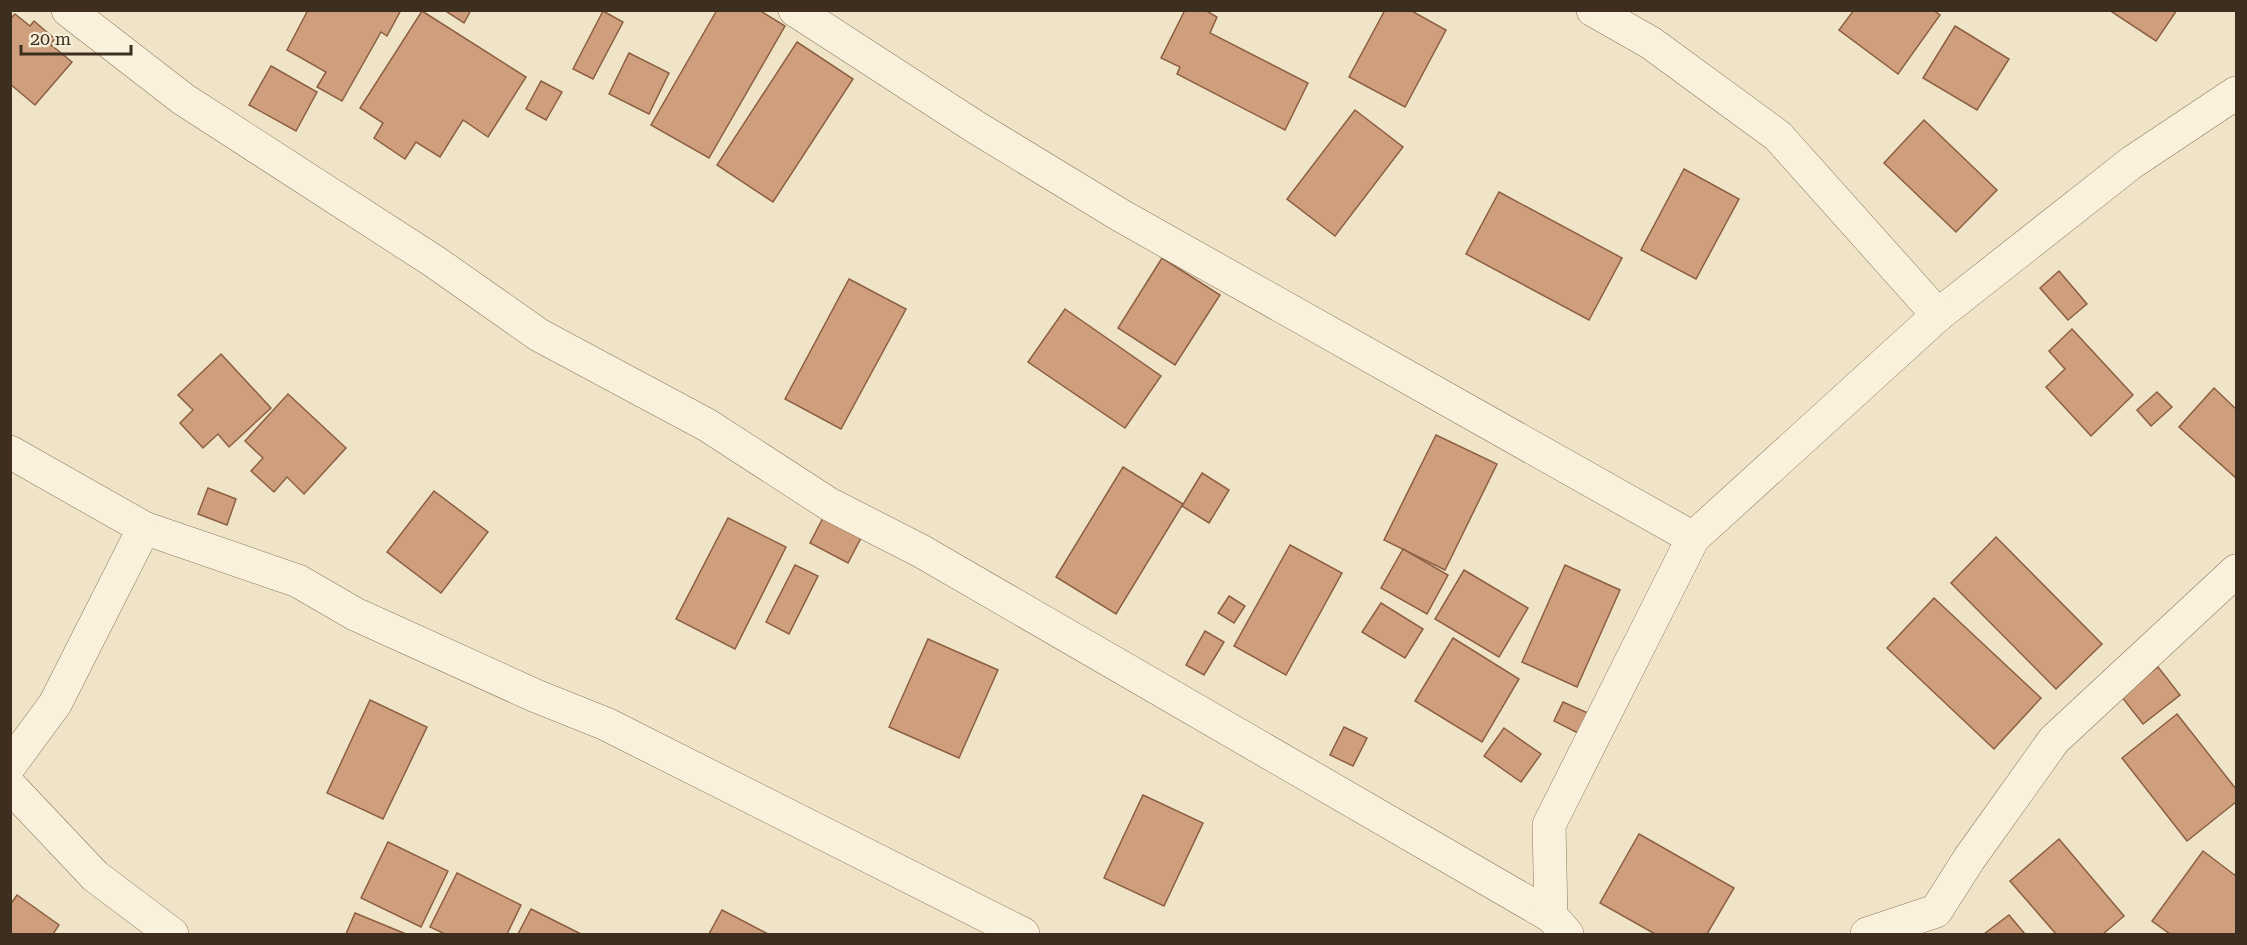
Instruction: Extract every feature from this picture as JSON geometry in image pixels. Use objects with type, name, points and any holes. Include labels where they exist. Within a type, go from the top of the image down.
[{"type":"street","points":[[68,10],[183,99],[435,262],[539,334],[707,425],[829,504],[921,551],[1559,925]]},
{"type":"street","points":[[795,10],[977,128],[1120,215],[1694,538]]},
{"type":"street","points":[[1593,10],[1651,43],[1778,136],[1938,315]]},
{"type":"street","points":[[1559,925],[1549,825],[1694,538],[1938,315],[2131,163],[2236,93]]},
{"type":"street","points":[[10,452],[144,528],[297,581],[366,619],[536,696],[606,724],[1023,934]]},
{"type":"street","points":[[10,765],[55,704],[144,528]]},
{"type":"street","points":[[1867,934],[1936,911],[1969,859],[2055,740],[2236,571]]},
{"type":"street","points":[[10,786],[94,876],[172,934]]},
{"type":"building","points":[[308,10],[401,10],[387,36],[381,32],[342,101],[317,87],[326,72],[287,50]]},
{"type":"building","points":[[444,10],[471,10],[464,23]]},
{"type":"building","points":[[717,10],[759,10],[785,26],[709,158],[651,125]]},
{"type":"building","points":[[1185,10],[1205,10],[1217,17],[1210,33],[1308,83],[1285,130],[1177,74],[1180,67],[1161,58]]},
{"type":"building","points":[[1385,10],[1410,10],[1446,30],[1405,107],[1349,77]]},
{"type":"building","points":[[1854,10],[1933,10],[1940,15],[1898,74],[1839,30]]},
{"type":"building","points":[[2109,10],[2177,10],[2156,41]]},
{"type":"building","points":[[422,11],[526,77],[488,137],[463,120],[440,157],[416,142],[405,159],[374,138],[383,123],[360,108]]},
{"type":"building","points":[[603,11],[623,22],[593,79],[573,69]]},
{"type":"building","points":[[15,14],[30,26],[34,21],[55,39],[50,44],[72,62],[35,105],[10,84],[10,19]]},
{"type":"building","points":[[1955,26],[2009,59],[1977,110],[1923,78]]},
{"type":"building","points":[[797,42],[853,79],[773,202],[717,165]]},
{"type":"building","points":[[629,53],[669,73],[649,114],[609,94]]},
{"type":"building","points":[[271,66],[317,92],[296,131],[249,105]]},
{"type":"building","points":[[541,81],[562,92],[546,120],[526,109]]},
{"type":"building","points":[[1355,110],[1403,147],[1335,236],[1287,199]]},
{"type":"building","points":[[1924,120],[1997,190],[1956,232],[1884,163]]},
{"type":"building","points":[[1684,169],[1739,199],[1696,279],[1641,250]]},
{"type":"building","points":[[1499,192],[1622,258],[1589,320],[1466,254]]},
{"type":"building","points":[[1162,258],[1220,295],[1175,365],[1118,328]]},
{"type":"building","points":[[2059,271],[2087,304],[2068,320],[2040,288]]},
{"type":"building","points":[[849,279],[906,309],[841,429],[785,399]]},
{"type":"building","points":[[1065,309],[1161,376],[1125,428],[1028,362]]},
{"type":"building","points":[[2072,329],[2133,395],[2091,436],[2046,387],[2065,369],[2049,351]]},
{"type":"building","points":[[221,354],[271,408],[229,447],[218,434],[203,448],[180,423],[193,410],[178,395]]},
{"type":"building","points":[[2214,388],[2236,409],[2236,478],[2179,427]]},
{"type":"building","points":[[2157,392],[2172,407],[2151,426],[2137,410]]},
{"type":"building","points":[[288,394],[346,448],[304,494],[287,477],[274,492],[251,471],[263,458],[245,441]]},
{"type":"building","points":[[1436,435],[1497,464],[1445,570],[1384,540]]},
{"type":"building","points":[[1123,467],[1183,504],[1116,614],[1056,577]]},
{"type":"building","points":[[1202,473],[1229,490],[1209,523],[1182,506]]},
{"type":"building","points":[[208,488],[236,499],[227,525],[198,514]]},
{"type":"building","points":[[434,491],[488,532],[441,593],[387,552]]},
{"type":"building","points":[[824,516],[862,536],[848,563],[810,543]]},
{"type":"building","points":[[728,518],[786,547],[735,649],[676,619]]},
{"type":"building","points":[[1996,537],[2102,644],[2056,689],[1951,583]]},
{"type":"building","points":[[1290,545],[1342,573],[1286,675],[1234,646]]},
{"type":"building","points":[[1403,549],[1448,575],[1427,614],[1381,588]]},
{"type":"building","points":[[795,565],[818,576],[789,634],[766,622]]},
{"type":"building","points":[[1565,565],[1620,590],[1577,687],[1522,662]]},
{"type":"building","points":[[1464,570],[1528,608],[1499,657],[1435,619]]},
{"type":"building","points":[[1229,596],[1245,606],[1234,623],[1218,613]]},
{"type":"building","points":[[1934,598],[2041,698],[1994,749],[1887,648]]},
{"type":"building","points":[[1381,603],[1423,629],[1405,658],[1362,632]]},
{"type":"building","points":[[1205,631],[1224,642],[1204,675],[1186,665]]},
{"type":"building","points":[[1453,638],[1519,679],[1482,742],[1415,701]]},
{"type":"building","points":[[928,639],[998,670],[959,758],[889,727]]},
{"type":"building","points":[[2158,667],[2180,695],[2143,724],[2121,696]]},
{"type":"building","points":[[370,700],[427,727],[383,819],[327,793]]},
{"type":"building","points":[[1563,702],[1588,713],[1578,733],[1554,721]]},
{"type":"building","points":[[2177,714],[2236,789],[2236,802],[2187,841],[2122,758]]},
{"type":"building","points":[[1344,727],[1367,738],[1353,766],[1330,755]]},
{"type":"building","points":[[1504,728],[1541,754],[1521,782],[1484,756]]},
{"type":"building","points":[[1143,795],[1203,823],[1164,906],[1104,878]]},
{"type":"building","points":[[1639,834],[1734,888],[1707,934],[1655,934],[1600,903]]},
{"type":"building","points":[[2059,839],[2124,916],[2103,934],[2056,934],[2010,881]]},
{"type":"building","points":[[388,842],[448,871],[421,927],[361,898]]},
{"type":"building","points":[[2203,851],[2236,876],[2236,934],[2170,934],[2152,921]]},
{"type":"building","points":[[457,873],[521,905],[507,934],[445,934],[430,927]]},
{"type":"building","points":[[17,895],[59,925],[53,934],[10,934],[10,905]]},
{"type":"building","points":[[531,909],[581,934],[518,934]]},
{"type":"building","points":[[722,910],[768,934],[709,934]]},
{"type":"building","points":[[355,913],[406,934],[346,934]]},
{"type":"building","points":[[2009,915],[2025,934],[1984,934]]}]
